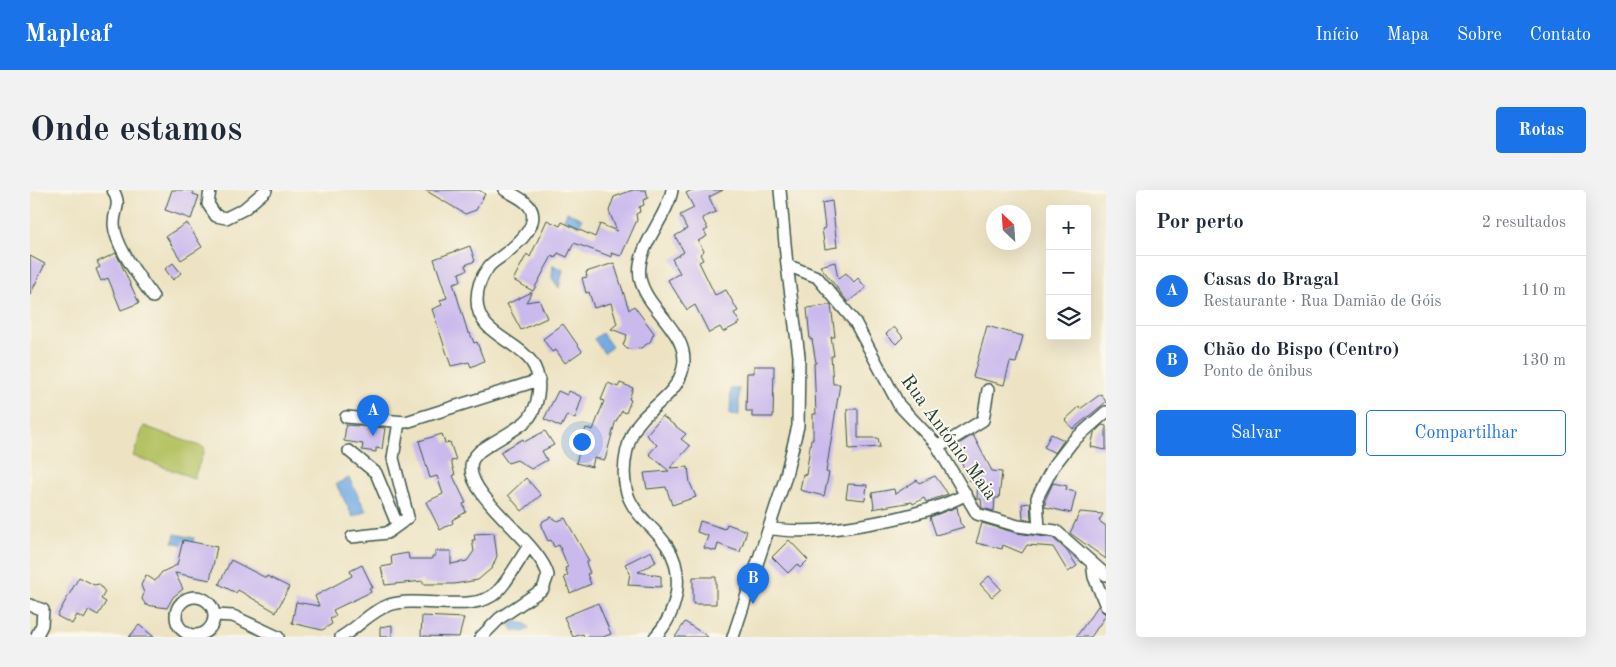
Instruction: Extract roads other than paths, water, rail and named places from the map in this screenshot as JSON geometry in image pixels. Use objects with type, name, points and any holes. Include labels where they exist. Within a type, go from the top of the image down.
[{"type":"street","points":[[113,190],[119,202],[114,224],[124,251],[153,297]]},
{"type":"street","points":[[210,190],[208,204],[216,216],[226,218],[244,209],[266,190]]},
{"type":"street","points":[[481,637],[500,618],[533,597],[547,581],[547,569],[476,483],[471,466],[474,457],[480,451],[526,422],[537,402],[539,380],[535,365],[519,347],[488,328],[480,319],[477,306],[480,280],[489,266],[527,233],[531,224],[532,214],[530,207],[505,190]]},
{"type":"street","points":[[655,637],[664,627],[676,597],[675,562],[667,546],[630,504],[625,479],[626,458],[636,426],[671,392],[683,368],[684,356],[679,342],[646,292],[640,278],[641,264],[646,250],[672,190]]},
{"type":"street","points":[[733,637],[785,479],[798,426],[799,356],[780,190]]},
{"type":"street","name":"Rua António Maia","points":[[787,264],[817,277],[855,322],[899,405],[936,444],[977,514],[1018,526],[1056,531],[1106,575]]},
{"type":"street","points":[[346,417],[399,422],[447,411],[539,380]]},
{"type":"street","points":[[936,444],[946,443],[983,420],[988,390]]},
{"type":"street","points":[[1039,529],[1037,498],[1053,467],[1073,441],[1106,412]]},
{"type":"street","points":[[352,537],[387,533],[408,517],[393,458],[399,422]]},
{"type":"street","points":[[349,450],[376,472],[397,524],[401,523]]},
{"type":"street","points":[[768,528],[786,532],[882,522],[952,502],[965,496]]},
{"type":"street","points":[[341,637],[364,618],[392,604],[473,603],[488,598],[498,591],[529,546]]},
{"type":"street","points":[[1092,563],[1094,577],[1106,606]]},
{"type":"street","points":[[30,605],[43,610],[42,625],[36,637]]},
{"type":"street","points":[[215,615],[233,616],[278,637]]},
{"type":"water","points":[[567,212],[582,219],[579,226],[564,219]]},
{"type":"water","points":[[553,265],[563,270],[559,288],[552,278]]},
{"type":"water","points":[[602,333],[612,347],[604,353],[594,339]]},
{"type":"water","points":[[731,389],[739,389],[739,415],[730,414]]},
{"type":"water","points":[[349,478],[366,511],[353,517],[336,484]]},
{"type":"water","points":[[175,534],[194,538],[192,547],[173,542]]},
{"type":"water","points":[[514,621],[526,624],[529,628],[524,632],[513,630],[510,625]]},
{"type":"place","name":"Casas do Bragal","points":[[373,436]]},
{"type":"place","name":"Chão do Bispo (Centro)","points":[[753,604]]}]
